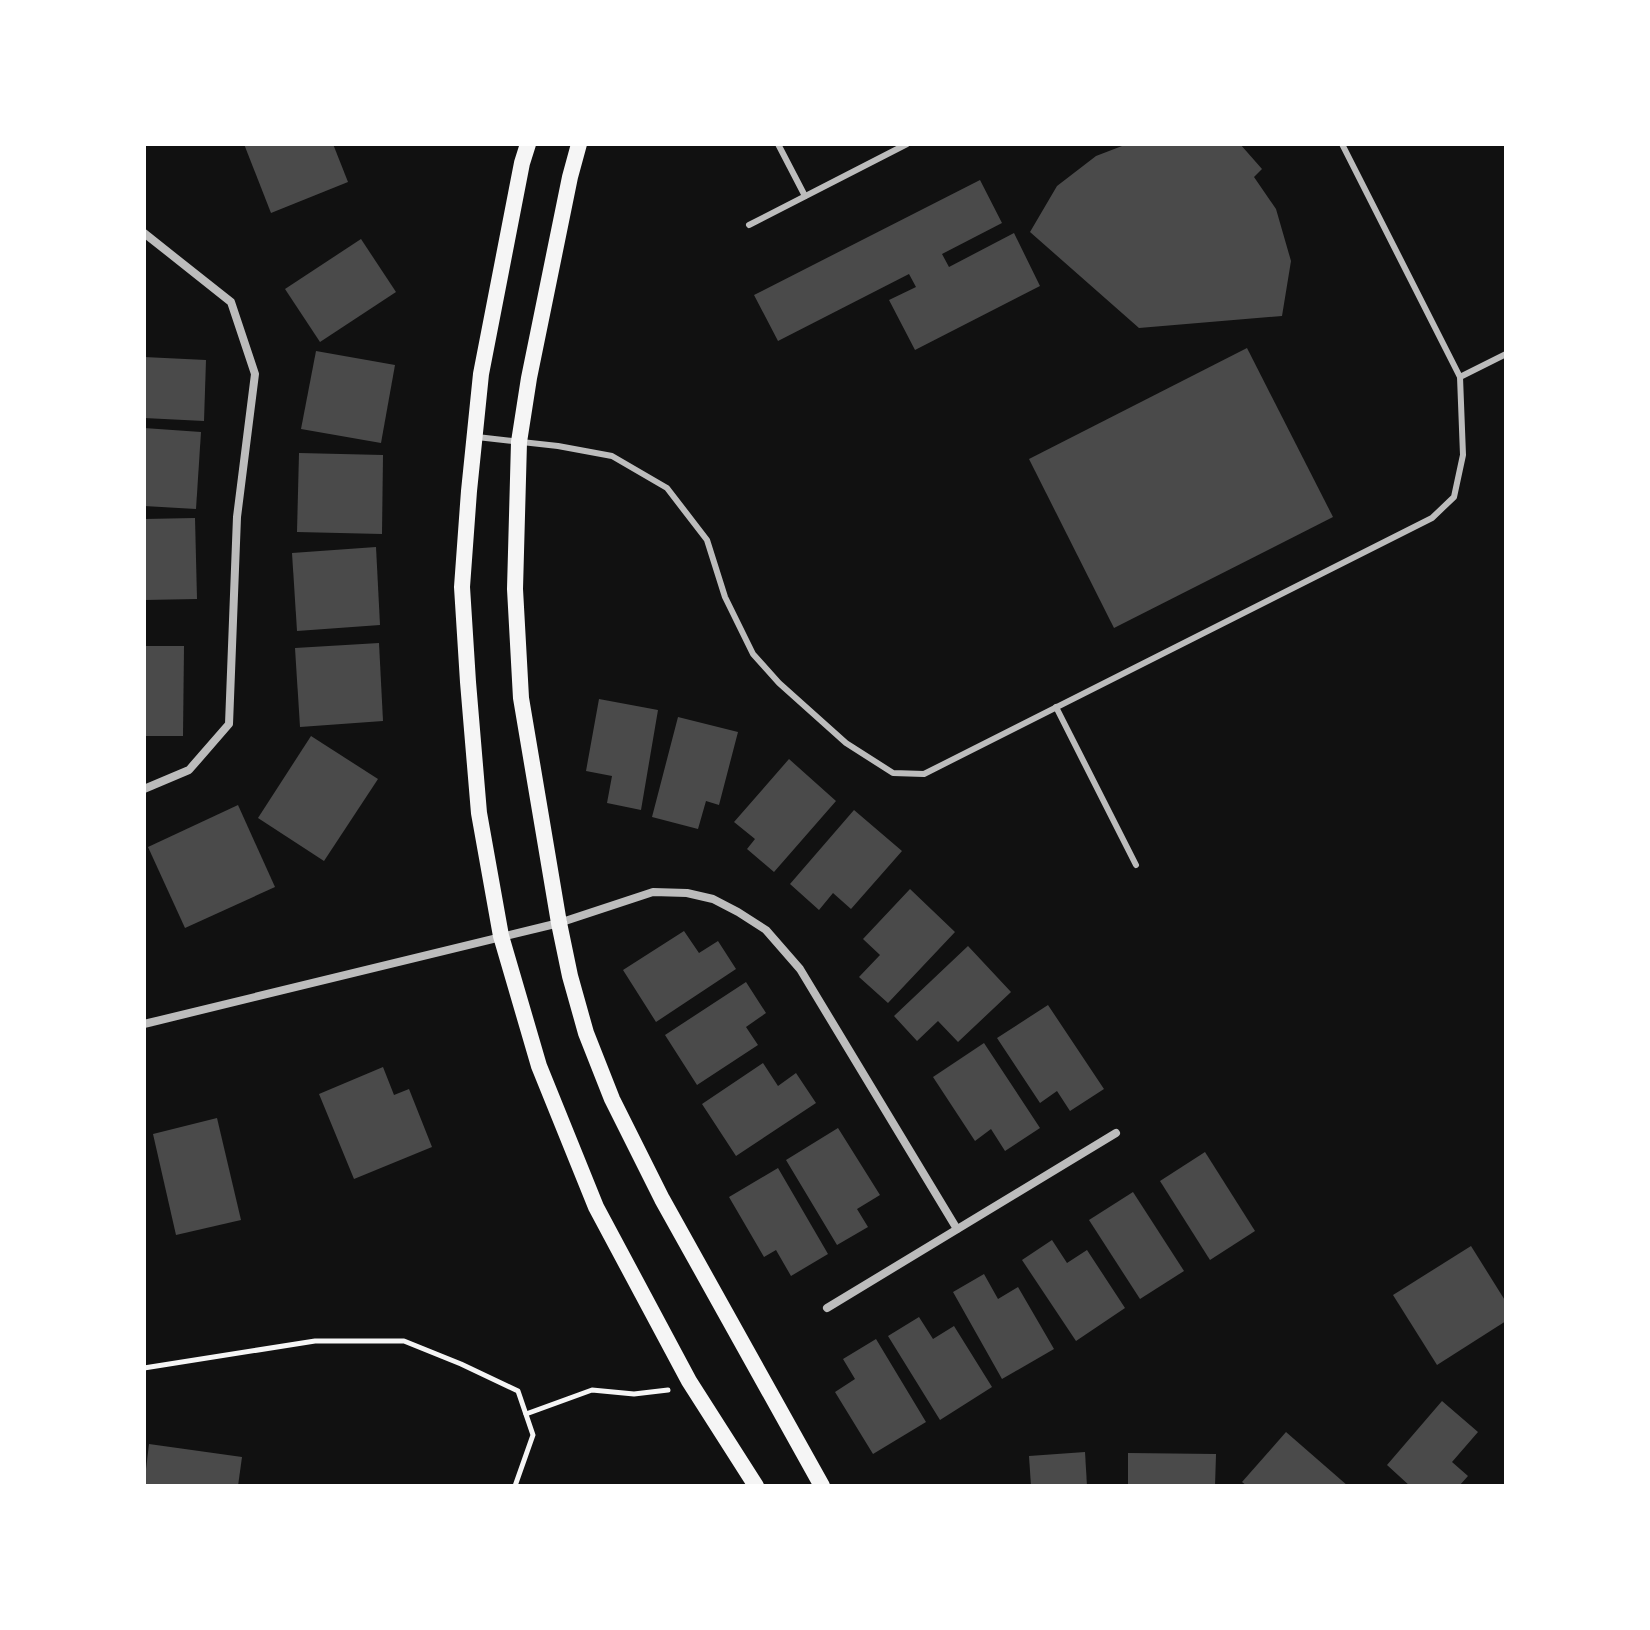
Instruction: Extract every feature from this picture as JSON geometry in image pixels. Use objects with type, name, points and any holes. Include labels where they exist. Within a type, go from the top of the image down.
[{"type":"main road","points":[[528,144],[481,374],[462,587],[479,813],[501,936],[539,1066],[596,1207],[689,1381],[756,1486]]},
{"type":"main road","points":[[579,144],[535,347],[519,442],[515,589],[521,698],[559,923],[586,1033],[612,1099],[662,1199],[822,1486]]},
{"type":"street","points":[[144,233],[231,302],[255,374],[237,517],[229,724],[189,770],[144,789]]},
{"type":"street","points":[[144,1024],[559,923],[653,892],[687,893],[713,899],[766,930],[800,969],[957,1229]]},
{"type":"street","points":[[827,1308],[1116,1133]]},
{"type":"lane","points":[[778,144],[805,196]]},
{"type":"lane","points":[[749,225],[907,144]]},
{"type":"lane","points":[[473,437],[558,446],[612,456],[667,488],[707,540],[725,597],[753,654],[779,683],[846,743],[893,773],[924,774],[1432,518],[1454,497],[1463,455],[1460,377],[1342,144]]},
{"type":"lane","points":[[1460,377],[1506,354]]},
{"type":"lane","points":[[1056,707],[1136,865]]},
{"type":"path","points":[[144,1368],[315,1341],[404,1341],[518,1391],[533,1435],[515,1486]]},
{"type":"path","points":[[526,1414],[592,1390],[634,1394],[666,1392],[689,1381]]},
{"type":"building","points":[[244,144],[333,144],[348,182],[271,213]]},
{"type":"building","points":[[1121,144],[1240,144],[1262,169],[1254,177],[1276,209],[1291,261],[1282,316],[1139,328],[1030,232],[1057,186],[1096,156]]},
{"type":"building","points":[[980,180],[1002,223],[942,254],[949,267],[1014,233],[1040,286],[915,350],[889,300],[916,287],[909,274],[778,341],[754,295]]},
{"type":"building","points":[[361,239],[396,292],[320,342],[285,289]]},
{"type":"building","points":[[1247,348],[1333,517],[1114,628],[1029,459]]},
{"type":"building","points":[[316,351],[395,365],[381,443],[301,429]]},
{"type":"building","points":[[144,357],[206,360],[204,421],[144,418]]},
{"type":"building","points":[[144,428],[201,432],[196,509],[144,506]]},
{"type":"building","points":[[299,453],[383,455],[382,534],[297,532]]},
{"type":"building","points":[[195,518],[197,599],[144,600],[144,519]]},
{"type":"building","points":[[376,547],[380,625],[297,631],[292,553]]},
{"type":"building","points":[[379,643],[383,721],[300,727],[295,648]]},
{"type":"building","points":[[144,646],[184,646],[183,736],[144,736]]},
{"type":"building","points":[[599,699],[658,710],[641,810],[607,803],[612,776],[586,771]]},
{"type":"building","points":[[678,717],[738,732],[719,805],[706,801],[698,829],[652,817]]},
{"type":"building","points":[[311,736],[378,779],[324,861],[258,818]]},
{"type":"building","points":[[789,759],[836,801],[774,872],[747,849],[755,839],[734,822]]},
{"type":"building","points":[[238,805],[275,887],[185,928],[148,847]]},
{"type":"building","points":[[854,810],[902,851],[851,909],[833,893],[819,910],[790,884]]},
{"type":"building","points":[[910,889],[955,932],[888,1003],[859,977],[880,955],[863,939]]},
{"type":"building","points":[[684,931],[699,953],[718,941],[736,969],[656,1022],[623,970]]},
{"type":"building","points":[[968,946],[1011,992],[958,1042],[938,1021],[917,1041],[894,1016]]},
{"type":"building","points":[[746,982],[766,1013],[746,1027],[758,1045],[697,1085],[665,1035]]},
{"type":"building","points":[[1048,1005],[1104,1089],[1070,1111],[1057,1091],[1040,1103],[997,1038]]},
{"type":"building","points":[[984,1043],[1040,1128],[1005,1151],[991,1129],[975,1141],[933,1077]]},
{"type":"building","points":[[763,1063],[778,1086],[796,1073],[816,1103],[736,1156],[702,1104]]},
{"type":"building","points":[[383,1067],[394,1095],[409,1089],[432,1147],[354,1179],[319,1094]]},
{"type":"building","points":[[217,1118],[241,1220],[176,1235],[153,1134]]},
{"type":"building","points":[[838,1128],[880,1195],[857,1209],[868,1227],[837,1245],[786,1160]]},
{"type":"building","points":[[1205,1152],[1255,1231],[1210,1260],[1160,1181]]},
{"type":"building","points":[[778,1168],[828,1254],[791,1276],[776,1250],[764,1257],[729,1197]]},
{"type":"building","points":[[1133,1192],[1184,1271],[1140,1299],[1089,1220]]},
{"type":"building","points":[[1052,1240],[1067,1263],[1087,1250],[1125,1308],[1076,1341],[1022,1260]]},
{"type":"building","points":[[1471,1246],[1506,1302],[1506,1321],[1437,1365],[1393,1295]]},
{"type":"building","points":[[984,1274],[998,1299],[1018,1287],[1054,1349],[1002,1379],[953,1292]]},
{"type":"building","points":[[919,1317],[933,1339],[954,1326],[992,1387],[940,1420],[888,1336]]},
{"type":"building","points":[[876,1339],[926,1422],[873,1454],[835,1392],[855,1379],[843,1359]]},
{"type":"building","points":[[1442,1401],[1478,1432],[1452,1462],[1468,1476],[1459,1486],[1410,1486],[1387,1465]]},
{"type":"building","points":[[1286,1432],[1348,1486],[1247,1486],[1242,1482]]},
{"type":"building","points":[[149,1444],[242,1457],[238,1486],[144,1486]]},
{"type":"building","points":[[1085,1452],[1087,1486],[1031,1486],[1029,1456]]},
{"type":"building","points":[[1128,1453],[1216,1454],[1215,1486],[1128,1486]]}]
